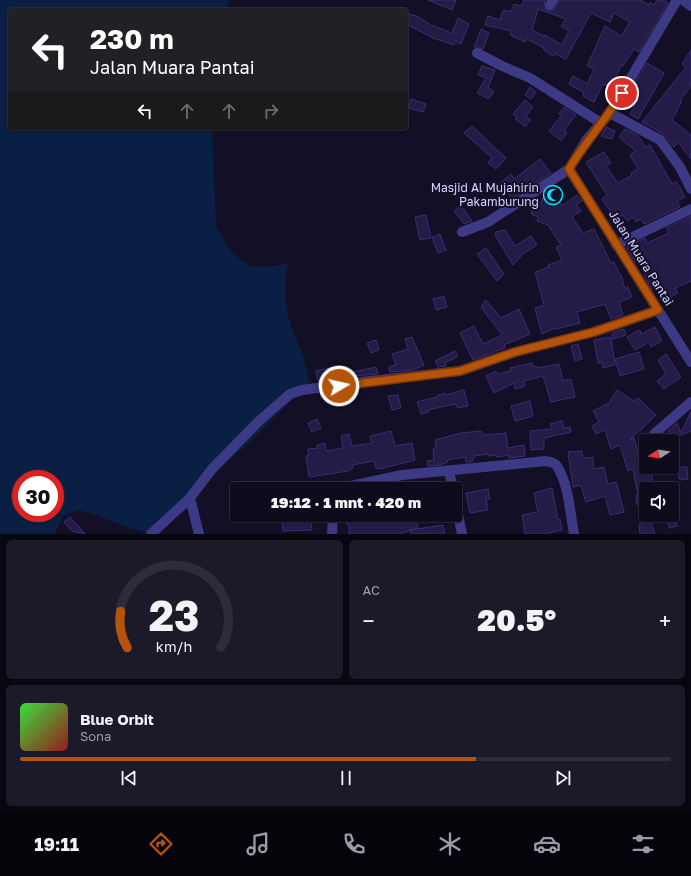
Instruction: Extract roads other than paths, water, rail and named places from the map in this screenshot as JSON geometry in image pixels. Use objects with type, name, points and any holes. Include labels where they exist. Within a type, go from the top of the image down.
[{"type":"street","points":[[462,232],[488,222],[569,169],[587,139],[610,113],[677,0]]},
{"type":"street","points":[[683,0],[691,6]]},
{"type":"street","points":[[477,53],[530,78],[601,123]]},
{"type":"street","points":[[610,113],[660,140],[680,167],[691,189]]},
{"type":"street","name":"Jalan Muara Pantai","points":[[569,169],[691,362]]},
{"type":"street","points":[[616,244],[691,209]]},
{"type":"street","points":[[151,534],[190,498],[212,469],[276,404],[290,394],[302,390],[353,383],[460,371],[515,352],[594,332],[658,310]]},
{"type":"street","points":[[654,434],[691,402]]},
{"type":"street","points":[[370,482],[402,475],[546,461],[553,462],[564,484],[574,534]]},
{"type":"street","points":[[449,471],[451,482]]},
{"type":"street","points":[[190,498],[199,534]]},
{"type":"street","points":[[332,534],[333,522]]},
{"type":"street","points":[[460,522],[462,534]]},
{"type":"water","points":[[0,0],[228,0],[227,8],[8,8],[8,130],[212,130],[216,225],[232,252],[238,258],[251,266],[259,267],[288,264],[285,289],[288,315],[307,370],[309,386],[309,395],[296,396],[250,442],[150,533],[146,533],[80,510],[64,515],[64,470],[12,470],[12,522],[60,522],[54,534],[0,534]]},
{"type":"place","name":"Masjid Al Mujahirin Pakamburung","points":[[553,195]]}]
